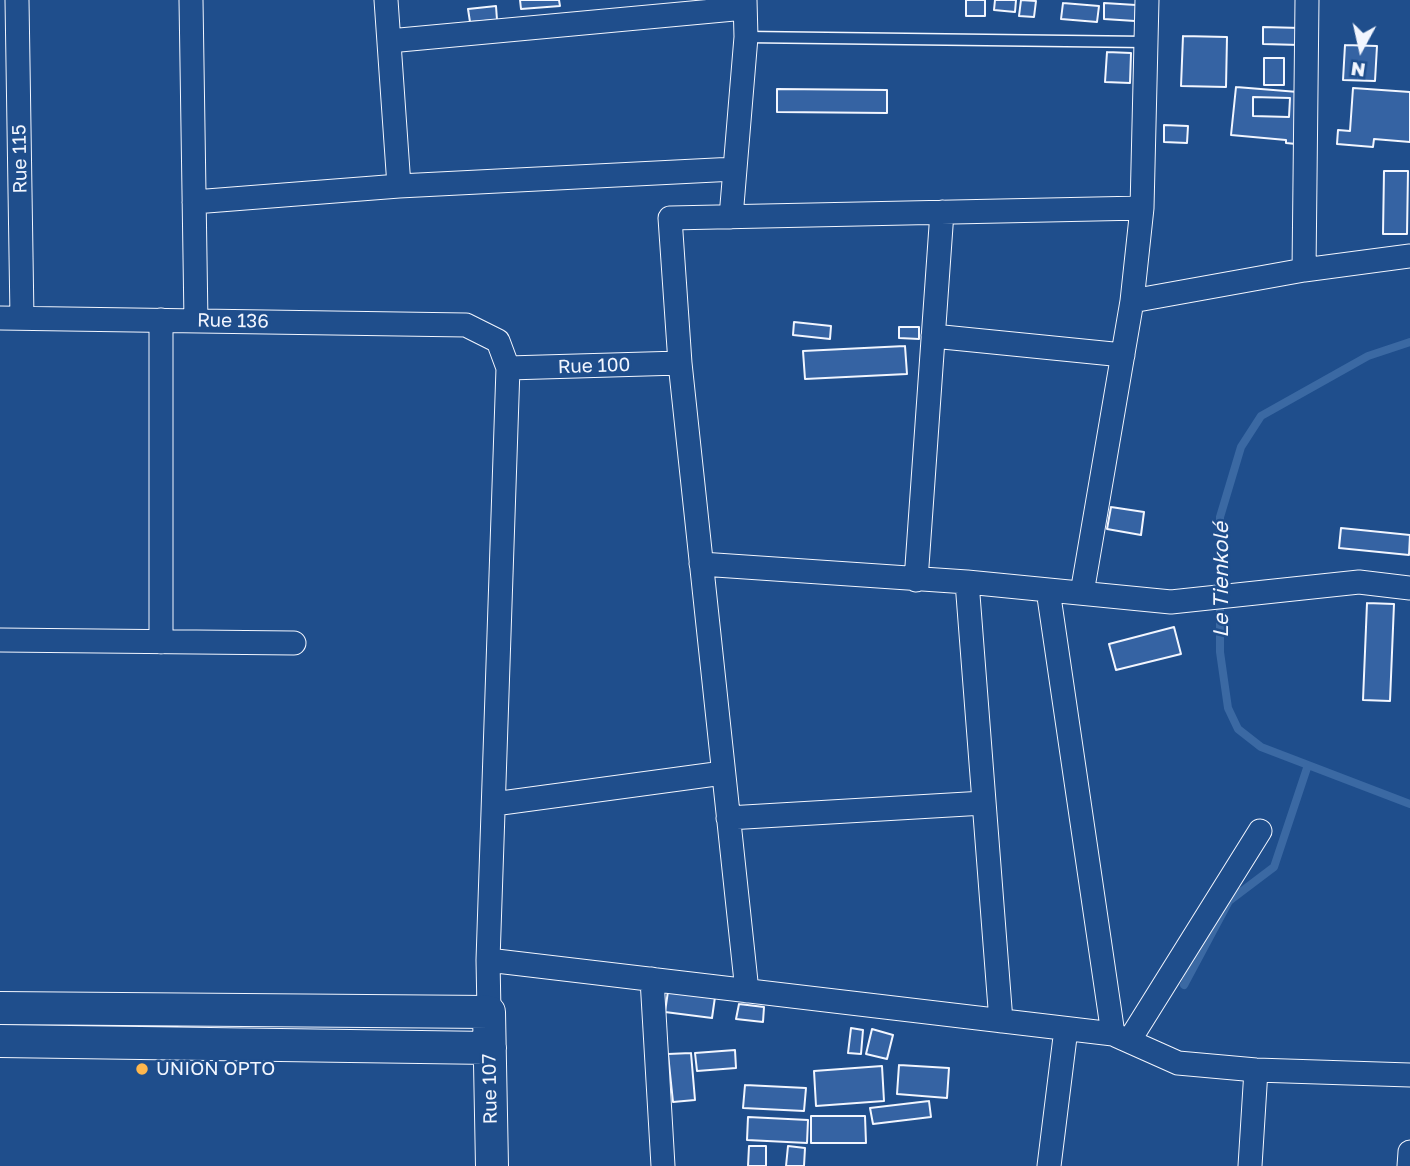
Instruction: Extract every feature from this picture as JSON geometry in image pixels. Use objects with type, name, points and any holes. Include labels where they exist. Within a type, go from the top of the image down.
[{"type":"main road","points":[[0,1008],[489,1012]]},
{"type":"main road","name":"Rue 107","points":[[489,1012],[492,1166]]},
{"type":"main road","points":[[0,1041],[490,1048]]},
{"type":"street","name":"Rue 115","points":[[11,318],[17,0]]},
{"type":"street","points":[[191,0],[196,321]]},
{"type":"street","points":[[386,0],[399,186]]},
{"type":"street","points":[[1082,593],[1132,301],[1142,208],[1147,0]]},
{"type":"street","points":[[1304,270],[1307,0]]},
{"type":"street","points":[[389,41],[745,4],[746,37],[731,217]]},
{"type":"street","points":[[194,202],[399,186],[735,169]]},
{"type":"street","points":[[747,990],[680,363],[670,218],[1142,208]]},
{"type":"street","points":[[916,580],[942,212]]},
{"type":"street","points":[[1132,301],[1304,270],[1410,256]]},
{"type":"street","name":"Rue 136","points":[[11,318],[467,325],[498,341],[508,368]]},
{"type":"street","points":[[161,320],[161,642]]},
{"type":"street","points":[[933,336],[1123,355]]},
{"type":"street","name":"Rue 100","points":[[508,368],[680,363]]},
{"type":"street","points":[[489,1012],[488,960],[508,368]]},
{"type":"street","points":[[701,564],[967,582],[1171,602],[1359,582],[1410,588]]},
{"type":"street","points":[[967,582],[1001,1021]]},
{"type":"street","points":[[1048,590],[1121,1038]]},
{"type":"street","points":[[0,640],[294,643]]},
{"type":"street","points":[[494,804],[723,773]]},
{"type":"street","points":[[728,818],[984,803]]},
{"type":"street","points":[[1121,1038],[1260,831]]},
{"type":"street","points":[[488,960],[1066,1029],[1121,1038],[1178,1063],[1256,1070],[1410,1075]]},
{"type":"street","points":[[652,979],[663,1166]]},
{"type":"street","points":[[1049,1166],[1066,1029]]},
{"type":"street","points":[[1250,1166],[1256,1070]]},
{"type":"street","points":[[1409,1166],[1410,1152]]},
{"type":"lane","points":[[746,37],[1146,42]]},
{"type":"building","points":[[520,0],[559,0],[560,6],[521,9]]},
{"type":"building","points":[[966,0],[985,0],[985,16],[966,16]]},
{"type":"building","points":[[995,0],[1016,0],[1015,12],[994,10]]},
{"type":"building","points":[[1021,0],[1036,1],[1034,17],[1019,16]]},
{"type":"building","points":[[1063,3],[1099,6],[1097,22],[1061,19]]},
{"type":"building","points":[[1104,3],[1136,5],[1135,21],[1104,19]]},
{"type":"building","points":[[496,6],[497,20],[470,22],[468,9]]},
{"type":"building","points":[[1263,27],[1301,28],[1300,45],[1263,44]]},
{"type":"building","points":[[1183,36],[1227,37],[1226,87],[1181,86]]},
{"type":"building","points":[[1345,45],[1377,46],[1375,81],[1343,80]]},
{"type":"building","points":[[1107,52],[1131,53],[1130,83],[1105,82]]},
{"type":"building","points":[[1264,58],[1284,58],[1284,85],[1264,85]]},
{"type":"building","points":[[1236,87],[1298,92],[1306,145],[1286,143],[1286,140],[1231,135]],"holes":[[[1253,97],[1290,98],[1289,117],[1253,116]]]},
{"type":"building","points":[[1353,88],[1410,92],[1410,142],[1374,139],[1373,147],[1337,144],[1338,130],[1350,131]]},
{"type":"building","points":[[777,89],[887,90],[887,113],[777,112]]},
{"type":"building","points":[[1164,125],[1188,126],[1187,143],[1164,142]]},
{"type":"building","points":[[1384,171],[1408,171],[1407,234],[1383,234]]},
{"type":"building","points":[[794,322],[831,326],[830,339],[793,335]]},
{"type":"building","points":[[899,327],[919,327],[919,339],[899,338]]},
{"type":"building","points":[[905,346],[907,374],[805,379],[803,351]]},
{"type":"building","points":[[1111,507],[1144,512],[1141,535],[1107,529]]},
{"type":"building","points":[[1341,528],[1410,535],[1409,555],[1339,548]]},
{"type":"building","points":[[1367,603],[1394,604],[1390,701],[1363,700]]},
{"type":"building","points":[[1174,627],[1181,654],[1116,670],[1109,644]]},
{"type":"building","points":[[668,991],[715,997],[712,1018],[665,1012]]},
{"type":"building","points":[[739,1004],[764,1007],[763,1022],[736,1019]]},
{"type":"building","points":[[851,1028],[863,1030],[861,1054],[848,1053]]},
{"type":"building","points":[[872,1029],[893,1035],[887,1059],[866,1054]]},
{"type":"building","points":[[735,1050],[736,1068],[697,1071],[695,1053]]},
{"type":"building","points":[[691,1053],[695,1100],[673,1102],[668,1054]]},
{"type":"building","points":[[899,1065],[949,1068],[947,1098],[897,1094]]},
{"type":"building","points":[[882,1066],[884,1101],[816,1106],[814,1071]]},
{"type":"building","points":[[745,1085],[806,1088],[804,1111],[743,1108]]},
{"type":"building","points":[[929,1101],[931,1117],[873,1124],[870,1108]]},
{"type":"building","points":[[811,1116],[865,1116],[866,1143],[811,1143]]},
{"type":"building","points":[[748,1117],[808,1120],[807,1143],[747,1140]]},
{"type":"building","points":[[749,1146],[766,1146],[766,1166],[748,1166]]},
{"type":"building","points":[[788,1146],[805,1148],[804,1166],[786,1166]]},
{"type":"waterway","name":"Le Tienkolé","points":[[1410,342],[1368,356],[1261,416],[1241,447],[1220,517],[1220,652],[1228,708],[1238,729],[1261,747],[1410,804]]},
{"type":"waterway","points":[[1184,985],[1229,901],[1274,867],[1308,765]]},
{"type":"place","name":"UNION OPTO","points":[[142,1069]]}]
